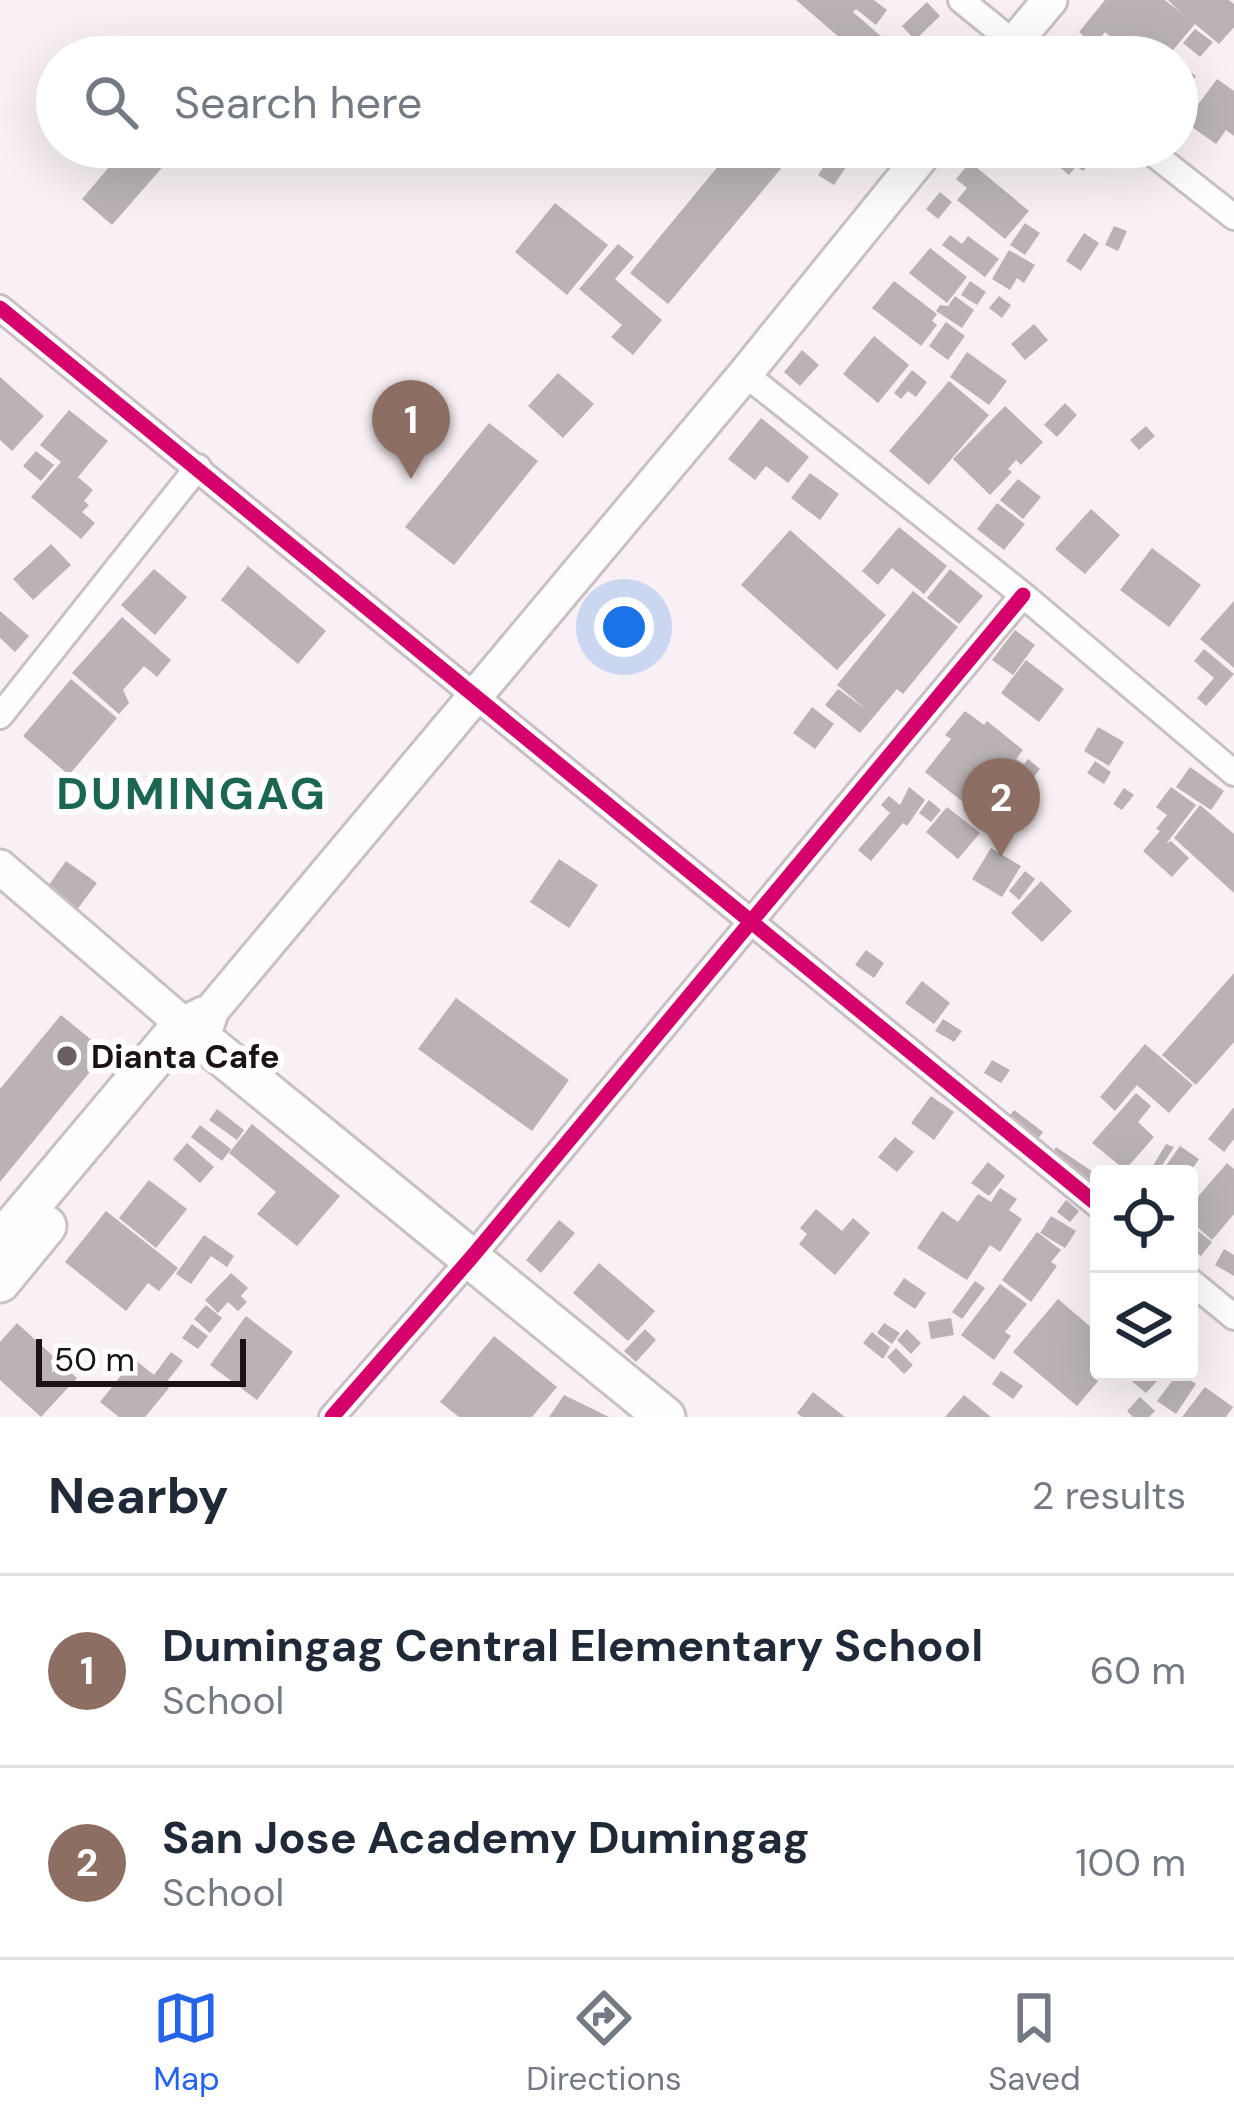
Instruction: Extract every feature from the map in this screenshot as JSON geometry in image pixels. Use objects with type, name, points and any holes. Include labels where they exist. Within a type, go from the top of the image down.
[{"type":"main road","points":[[1026,36],[1050,0]]},
{"type":"main road","points":[[0,1282],[14,1238],[745,374],[912,168]]},
{"type":"main road","points":[[0,867],[199,1024],[665,1417]]},
{"type":"street","points":[[961,0],[999,36]]},
{"type":"street","points":[[1172,168],[1234,217]]},
{"type":"street","points":[[0,308],[1090,1199]]},
{"type":"street","points":[[745,374],[1023,595],[1234,773]]},
{"type":"street","points":[[0,716],[198,466]]},
{"type":"street","points":[[332,1417],[471,1258],[1023,595]]},
{"type":"street","points":[[1198,1287],[1234,1317]]},
{"type":"building","points":[[796,0],[874,0],[887,10],[876,25],[856,9],[853,12],[881,36],[838,36]]},
{"type":"building","points":[[1105,0],[1165,0],[1180,12],[1168,0],[1229,0],[1234,4],[1234,27],[1219,44],[1195,24],[1185,36],[1110,36],[1105,32],[1084,36],[1079,32]]},
{"type":"building","points":[[927,2],[940,16],[919,36],[911,36],[902,26]]},
{"type":"building","points":[[1195,29],[1213,42],[1200,57],[1198,36],[1189,36]]},
{"type":"building","points":[[1217,79],[1234,91],[1234,136],[1226,130],[1216,144],[1198,131],[1198,105]]},
{"type":"building","points":[[108,168],[162,168],[112,225],[82,199]]},
{"type":"building","points":[[717,168],[781,168],[668,304],[630,273]]},
{"type":"building","points":[[823,168],[845,168],[834,185],[818,175]]},
{"type":"building","points":[[965,168],[977,168],[1029,211],[1005,239],[957,200],[967,188],[956,179]]},
{"type":"building","points":[[940,192],[952,202],[938,219],[926,209]]},
{"type":"building","points":[[555,203],[608,245],[567,295],[515,252]]},
{"type":"building","points":[[1025,223],[1040,233],[1025,255],[1010,245]]},
{"type":"building","points":[[1114,226],[1127,231],[1118,251],[1105,245]]},
{"type":"building","points":[[1084,233],[1099,243],[1081,271],[1066,261]]},
{"type":"building","points":[[950,235],[962,244],[968,236],[999,259],[985,277],[942,245]]},
{"type":"building","points":[[618,244],[634,257],[615,279],[662,320],[633,355],[611,337],[622,325],[579,289]]},
{"type":"building","points":[[930,248],[967,277],[947,303],[909,273]]},
{"type":"building","points":[[1009,250],[1035,265],[1024,283],[1017,278],[1010,290],[992,279]]},
{"type":"building","points":[[894,281],[937,314],[932,321],[937,325],[921,346],[872,308]]},
{"type":"building","points":[[970,281],[986,292],[977,305],[961,295]]},
{"type":"building","points":[[955,296],[974,310],[962,328],[936,311]]},
{"type":"building","points":[[999,296],[1011,305],[1002,318],[989,308]]},
{"type":"building","points":[[946,322],[965,336],[948,360],[929,346]]},
{"type":"building","points":[[1034,324],[1048,340],[1025,360],[1011,344]]},
{"type":"building","points":[[874,336],[909,365],[878,403],[843,374]]},
{"type":"building","points":[[802,350],[819,365],[800,386],[784,372]]},
{"type":"building","points":[[967,352],[1007,381],[989,405],[950,377]]},
{"type":"building","points":[[912,370],[927,382],[916,397],[908,391],[901,399],[894,393]]},
{"type":"building","points":[[558,373],[594,404],[563,438],[528,406]]},
{"type":"building","points":[[0,377],[44,416],[12,451],[0,440]]},
{"type":"building","points":[[949,381],[989,415],[929,485],[889,451]]},
{"type":"building","points":[[1065,403],[1077,415],[1057,437],[1044,425]]},
{"type":"building","points":[[1005,406],[1043,442],[1021,465],[1016,460],[1008,469],[1012,472],[990,495],[953,459]]},
{"type":"building","points":[[69,410],[108,441],[78,477],[93,490],[82,512],[95,523],[81,539],[31,497],[61,462],[40,445]]},
{"type":"building","points":[[761,418],[809,457],[788,483],[766,466],[755,480],[728,459]]},
{"type":"building","points":[[489,423],[538,461],[454,565],[405,527]]},
{"type":"building","points":[[1146,426],[1155,436],[1139,450],[1130,440]]},
{"type":"building","points":[[36,451],[54,465],[41,481],[23,466]]},
{"type":"building","points":[[810,473],[839,494],[820,520],[791,498]]},
{"type":"building","points":[[1018,479],[1041,497],[1023,519],[1000,500]]},
{"type":"building","points":[[997,503],[1025,524],[1004,550],[977,529]]},
{"type":"building","points":[[1091,509],[1120,535],[1085,574],[1055,549]]},
{"type":"building","points":[[899,527],[947,566],[924,594],[892,568],[878,585],[862,571]]},
{"type":"building","points":[[790,530],[886,615],[837,670],[741,585]]},
{"type":"building","points":[[51,544],[71,565],[33,600],[13,579]]},
{"type":"building","points":[[1152,548],[1201,585],[1169,627],[1120,590]]},
{"type":"building","points":[[248,566],[326,631],[298,664],[221,600]]},
{"type":"building","points":[[154,569],[187,597],[155,635],[121,605]]},
{"type":"building","points":[[950,569],[983,596],[959,624],[927,598]]},
{"type":"building","points":[[913,591],[958,627],[903,694],[897,689],[860,733],[825,705],[838,689],[867,710],[837,685]]},
{"type":"building","points":[[1234,601],[1234,668],[1200,639]]},
{"type":"building","points":[[0,611],[29,636],[15,652],[0,638]]},
{"type":"building","points":[[122,617],[171,660],[157,677],[144,666],[123,690],[129,703],[119,714],[72,673]]},
{"type":"building","points":[[1015,630],[1035,645],[1013,675],[992,660]]},
{"type":"building","points":[[1204,649],[1234,674],[1206,706],[1197,698],[1214,678],[1194,661]]},
{"type":"building","points":[[1026,660],[1064,689],[1039,722],[1001,693]]},
{"type":"building","points":[[71,679],[117,718],[69,775],[23,736]]},
{"type":"building","points":[[812,707],[834,724],[815,749],[793,733]]},
{"type":"building","points":[[965,711],[984,725],[987,721],[1023,750],[1016,759],[1024,764],[1028,759],[1040,769],[1025,788],[1016,781],[994,809],[977,795],[968,806],[925,772],[951,739],[945,735]]},
{"type":"building","points":[[1098,727],[1124,742],[1109,766],[1084,751]]},
{"type":"building","points":[[1095,761],[1111,772],[1104,784],[1087,773]]},
{"type":"building","points":[[1190,767],[1224,791],[1211,810],[1176,787]]},
{"type":"building","points":[[909,787],[925,800],[907,826],[903,823],[871,861],[858,850],[890,813],[881,805],[889,796],[900,805]]},
{"type":"building","points":[[1171,787],[1196,805],[1166,844],[1171,841],[1189,858],[1172,877],[1143,851],[1167,815],[1156,807]]},
{"type":"building","points":[[1124,788],[1134,795],[1122,810],[1113,804]]},
{"type":"building","points":[[929,800],[941,810],[931,822],[919,813]]},
{"type":"building","points":[[1200,805],[1234,834],[1234,893],[1174,838]]},
{"type":"building","points":[[947,807],[980,833],[958,859],[926,832]]},
{"type":"building","points":[[991,848],[1021,866],[1002,897],[972,879]]},
{"type":"building","points":[[559,859],[598,885],[569,928],[530,902]]},
{"type":"building","points":[[66,861],[97,883],[76,911],[46,889]]},
{"type":"building","points":[[1025,871],[1035,879],[1019,900],[1009,891]]},
{"type":"building","points":[[1041,881],[1072,911],[1042,942],[1011,913]]},
{"type":"building","points":[[866,950],[884,963],[874,978],[855,965]]},
{"type":"building","points":[[1234,973],[1234,1042],[1196,1085],[1162,1055]]},
{"type":"building","points":[[922,981],[950,1003],[934,1024],[905,1003]]},
{"type":"building","points":[[456,998],[569,1080],[532,1131],[418,1049]]},
{"type":"building","points":[[61,1015],[106,1052],[0,1182],[0,1089]]},
{"type":"building","points":[[943,1019],[962,1031],[954,1042],[935,1031]]},
{"type":"building","points":[[1145,1044],[1193,1085],[1169,1113],[1137,1085],[1115,1111],[1100,1097]]},
{"type":"building","points":[[992,1060],[1010,1070],[1001,1083],[984,1073]]},
{"type":"building","points":[[1136,1093],[1151,1106],[1138,1122],[1154,1137],[1129,1165],[1119,1165],[1092,1143]]},
{"type":"building","points":[[931,1096],[954,1112],[934,1140],[911,1123]]},
{"type":"building","points":[[1234,1107],[1234,1139],[1224,1152],[1208,1139]]},
{"type":"building","points":[[217,1109],[244,1130],[237,1140],[209,1120]]},
{"type":"building","points":[[1014,1110],[1043,1132],[1036,1141],[1007,1119]]},
{"type":"building","points":[[252,1124],[340,1196],[297,1246],[257,1214],[276,1192],[229,1153]]},
{"type":"building","points":[[200,1125],[231,1149],[222,1161],[191,1137]]},
{"type":"building","points":[[895,1137],[914,1152],[897,1172],[878,1157]]},
{"type":"building","points":[[187,1143],[214,1167],[200,1183],[173,1159]]},
{"type":"building","points":[[1166,1144],[1174,1147],[1162,1165],[1153,1165]]},
{"type":"building","points":[[1180,1146],[1199,1159],[1195,1165],[1166,1165]]},
{"type":"building","points":[[1056,1147],[1090,1170],[1090,1184],[1050,1156]]},
{"type":"building","points":[[988,1162],[1005,1176],[989,1196],[971,1183]]},
{"type":"building","points":[[1227,1163],[1234,1169],[1234,1214],[1212,1240],[1198,1228],[1198,1197]]},
{"type":"building","points":[[149,1180],[187,1209],[156,1248],[119,1218]]},
{"type":"building","points":[[1000,1188],[1017,1199],[1009,1210],[1022,1219],[1000,1252],[990,1245],[967,1280],[917,1248],[942,1211],[958,1222],[978,1194],[991,1202]]},
{"type":"building","points":[[1066,1200],[1079,1211],[1070,1222],[1057,1212]]},
{"type":"building","points":[[816,1209],[842,1231],[853,1218],[870,1233],[835,1275],[799,1244],[807,1234],[800,1228]]},
{"type":"building","points":[[106,1211],[178,1268],[159,1291],[148,1283],[126,1311],[65,1262]]},
{"type":"building","points":[[1051,1216],[1076,1231],[1065,1248],[1040,1233]]},
{"type":"building","points":[[559,1220],[575,1233],[541,1273],[526,1260]]},
{"type":"building","points":[[1198,1231],[1212,1242],[1201,1256],[1198,1254]]},
{"type":"building","points":[[1037,1232],[1061,1250],[1051,1262],[1057,1266],[1031,1302],[1002,1280]]},
{"type":"building","points":[[204,1235],[234,1256],[227,1267],[211,1256],[191,1284],[176,1274]]},
{"type":"building","points":[[1224,1249],[1234,1255],[1234,1276],[1215,1265]]},
{"type":"building","points":[[599,1263],[655,1311],[628,1341],[573,1293]]},
{"type":"building","points":[[231,1273],[248,1288],[241,1296],[247,1302],[238,1311],[228,1302],[218,1313],[205,1300]]},
{"type":"building","points":[[904,1278],[926,1293],[915,1309],[893,1294]]},
{"type":"building","points":[[975,1281],[985,1288],[962,1319],[952,1312]]},
{"type":"building","points":[[1000,1284],[1027,1304],[1005,1332],[1011,1336],[994,1360],[961,1335]]},
{"type":"building","points":[[1058,1299],[1090,1326],[1090,1381],[1098,1381],[1077,1406],[1013,1352]]},
{"type":"building","points":[[206,1305],[222,1318],[210,1333],[194,1319]]},
{"type":"building","points":[[246,1316],[293,1352],[257,1400],[210,1365]]},
{"type":"building","points":[[951,1318],[954,1335],[931,1339],[928,1322]]},
{"type":"building","points":[[17,1323],[77,1378],[41,1417],[0,1380],[0,1342]]},
{"type":"building","points":[[884,1323],[900,1333],[892,1344],[877,1333]]},
{"type":"building","points":[[192,1324],[208,1336],[198,1349],[182,1338]]},
{"type":"building","points":[[645,1329],[656,1340],[636,1362],[624,1351]]},
{"type":"building","points":[[907,1329],[921,1343],[911,1354],[897,1340]]},
{"type":"building","points":[[872,1332],[890,1347],[883,1359],[863,1343]]},
{"type":"building","points":[[494,1336],[557,1387],[532,1417],[459,1417],[440,1402]]},
{"type":"building","points":[[896,1348],[913,1365],[904,1374],[887,1357]]},
{"type":"building","points":[[171,1352],[183,1361],[145,1417],[119,1417],[100,1402],[134,1359],[154,1375]]},
{"type":"building","points":[[1001,1371],[1023,1386],[1013,1399],[992,1384]]},
{"type":"building","points":[[1131,1381],[1157,1381],[1146,1393]]},
{"type":"building","points":[[1172,1381],[1196,1384],[1176,1414],[1157,1401]]},
{"type":"building","points":[[1205,1387],[1233,1407],[1226,1417],[1182,1417]]},
{"type":"building","points":[[813,1392],[845,1417],[802,1417],[797,1413]]},
{"type":"building","points":[[564,1395],[609,1417],[549,1417]]},
{"type":"building","points":[[964,1395],[991,1417],[945,1417]]},
{"type":"building","points":[[1140,1397],[1155,1411],[1149,1417],[1133,1417],[1127,1411]]},
{"type":"cycle path","points":[[0,308],[1090,1199]]},
{"type":"cycle path","points":[[332,1417],[471,1258],[1023,595]]},
{"type":"place","name":"Dumingag Central Elementary School","points":[[411,479]]},
{"type":"place","name":"San Jose Academy Dumingag","points":[[1001,857]]},
{"type":"place","name":"Dianta Cafe","points":[[67,1056]]},
{"type":"district","name":"DUMINGAG","points":[[192,793]]}]
